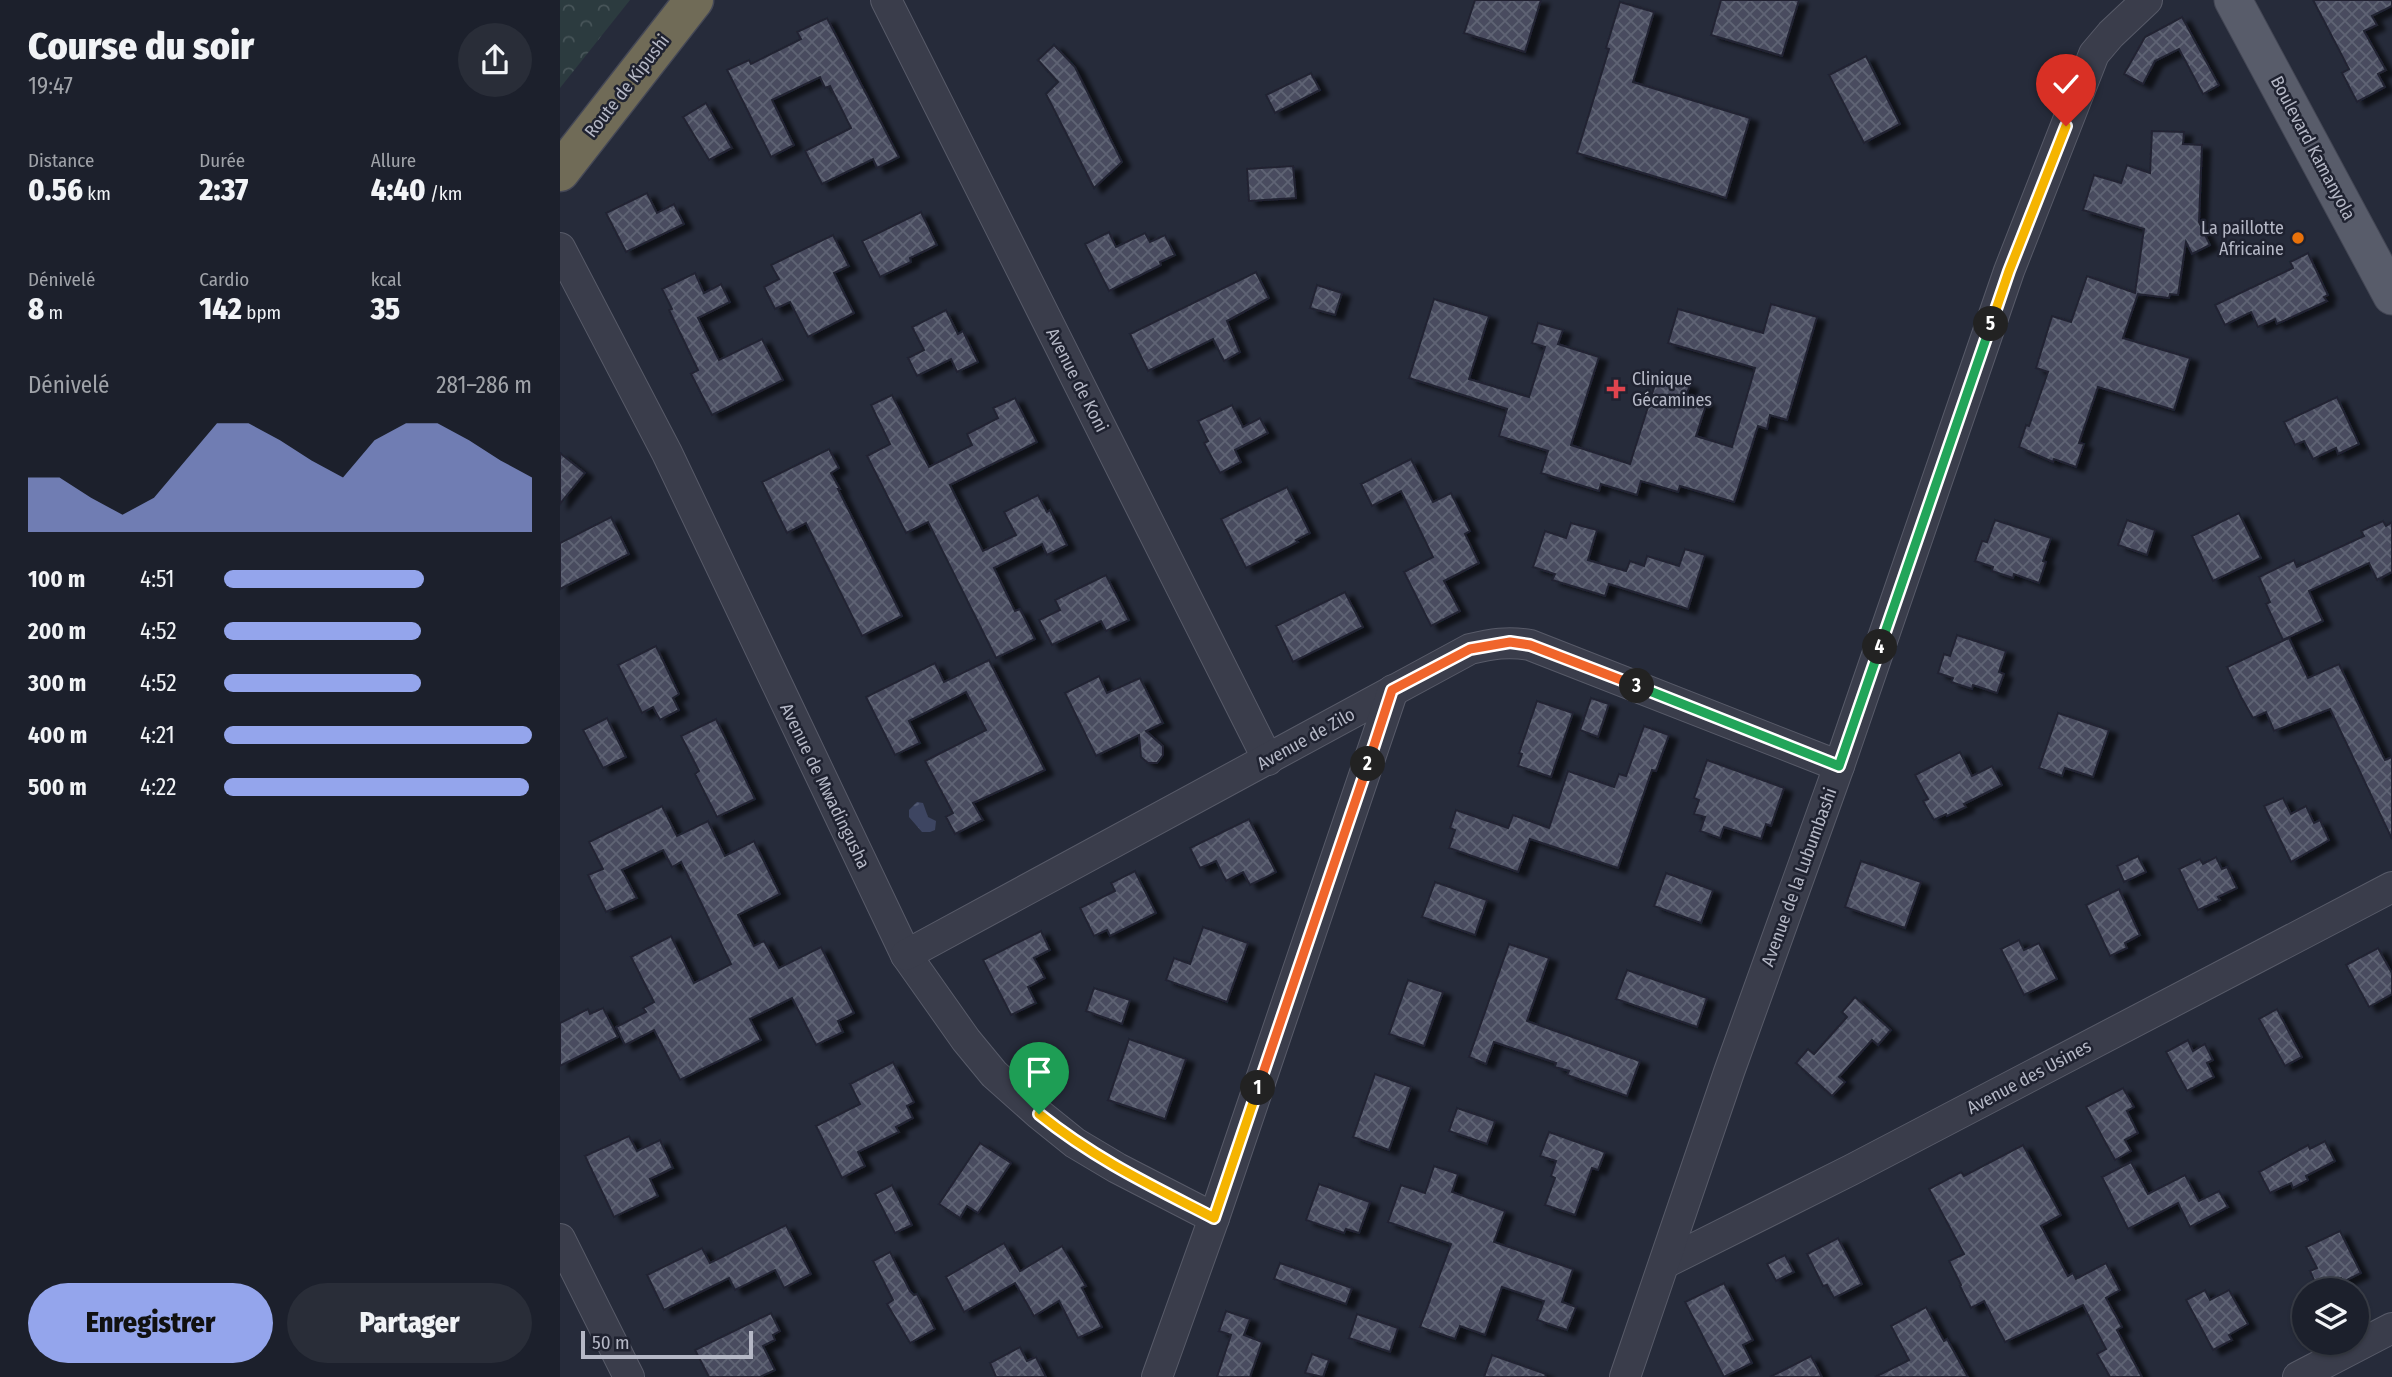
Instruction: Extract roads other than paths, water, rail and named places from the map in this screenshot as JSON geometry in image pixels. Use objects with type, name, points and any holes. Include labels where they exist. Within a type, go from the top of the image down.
[{"type":"highway","name":"Route de Kipushi","points":[[560,172],[694,0]]},
{"type":"main road","name":"Boulevard Kamanyola","points":[[2233,0],[2392,296]]},
{"type":"street","name":"Avenue de Koni","points":[[886,0],[1268,760]]},
{"type":"street","name":"Avenue de la Lubumbashi","points":[[1625,1377],[2009,271],[2094,54],[2147,0]]},
{"type":"street","name":"Avenue de Mwadingusha","points":[[560,248],[667,453],[906,955],[966,1040],[994,1074],[1039,1114],[1075,1143],[1117,1168],[1214,1218]]},
{"type":"street","name":"Avenue de Zilo","points":[[906,955],[1470,649],[1510,642],[1530,645],[1839,766]]},
{"type":"street","points":[[1157,1377],[1214,1218],[1392,690]]},
{"type":"street","name":"Avenue des Usines","points":[[1665,1264],[1876,1157],[2392,887]]},
{"type":"street","points":[[560,1239],[629,1377]]},
{"type":"street","points":[[2298,1377],[2392,1328]]},
{"type":"water","points":[[917,802],[923,803],[928,817],[936,821],[935,830],[922,832],[909,817],[909,810]]},
{"type":"place","name":"La paillotte Africaine","points":[[2298,238]]},
{"type":"place","name":"Clinique Gécamines","points":[[1616,389]]}]
